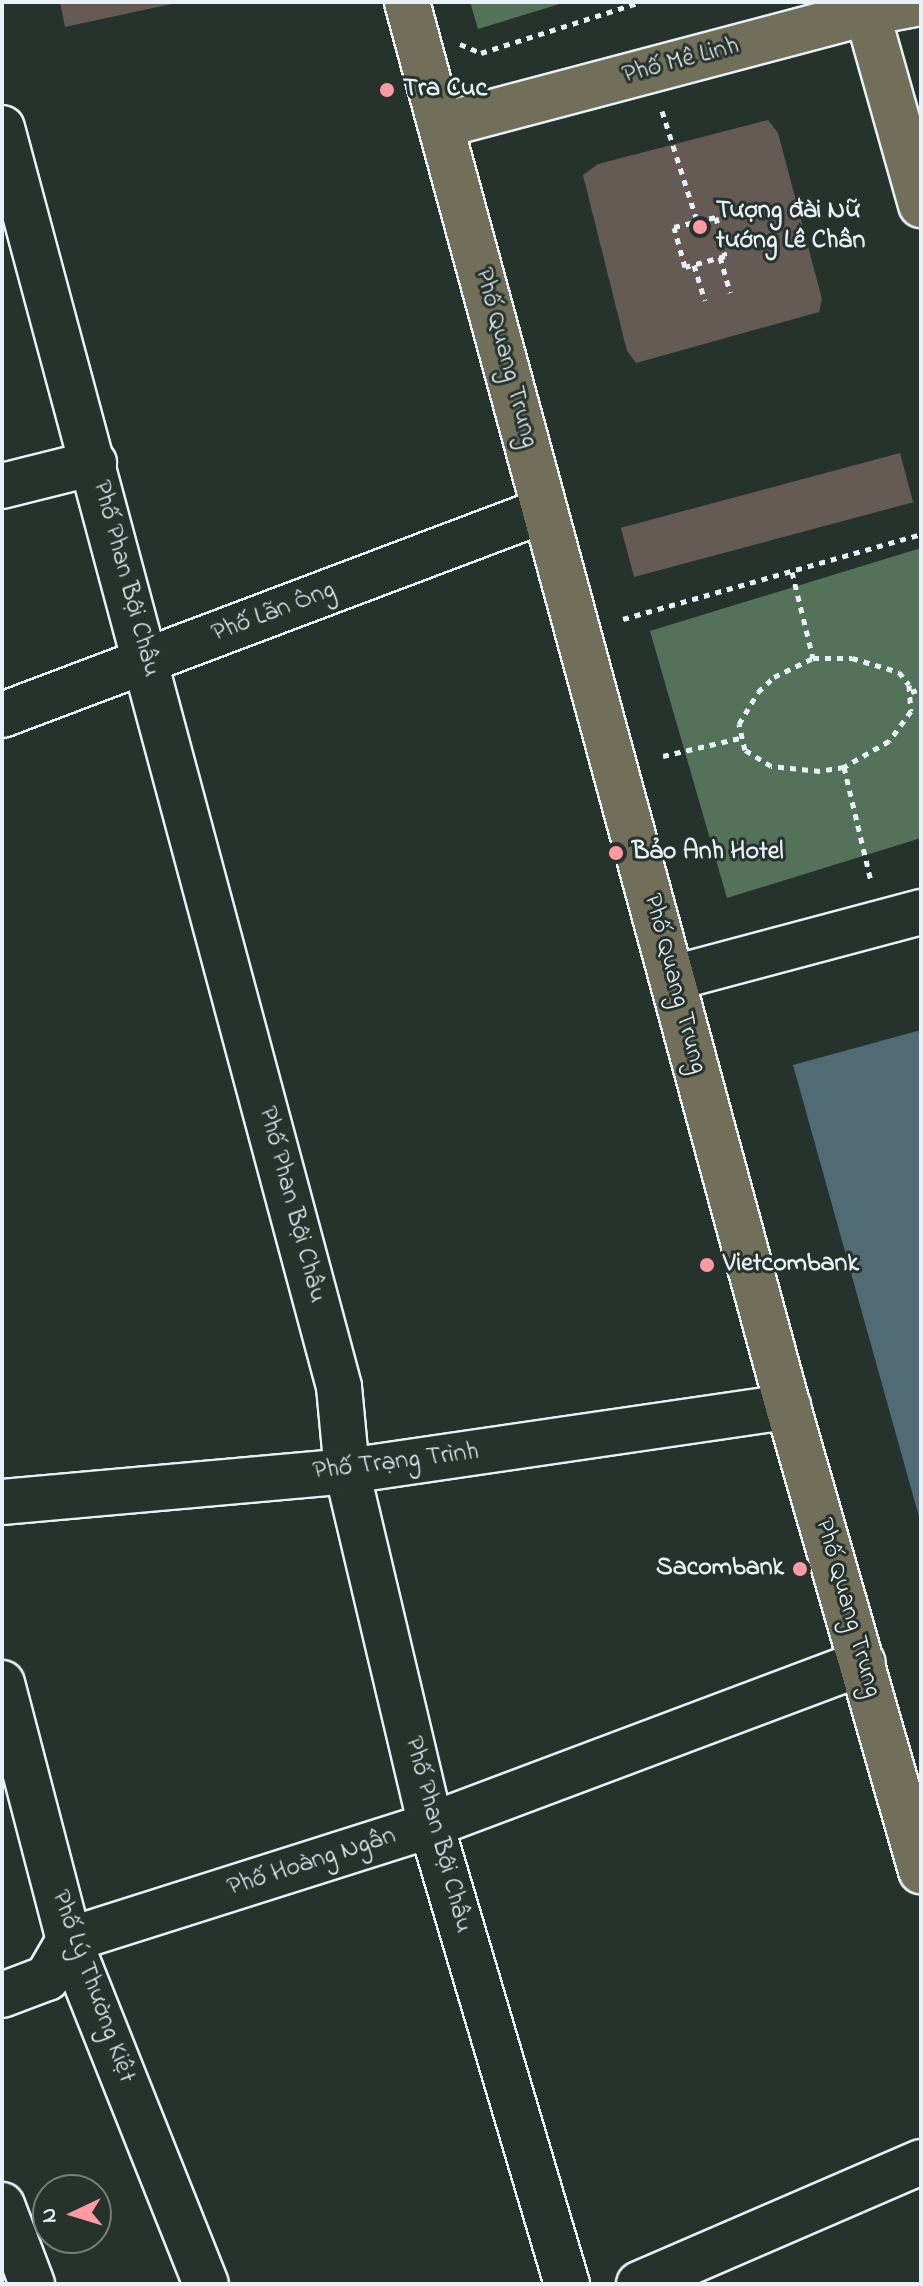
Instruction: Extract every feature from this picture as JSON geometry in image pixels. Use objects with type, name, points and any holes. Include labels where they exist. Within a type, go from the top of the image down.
[{"type":"main road","name":"Phố Quang Trung","points":[[407,2],[443,125],[788,1407],[921,1871]]},
{"type":"main road","name":"Phố Mê Linh","points":[[443,125],[866,7],[921,3]]},
{"type":"main road","points":[[866,7],[921,205]]},
{"type":"street","name":"Phố Phan Bội Châu","points":[[2,128],[148,661],[339,1387],[347,1471],[431,1825],[567,2284]]},
{"type":"street","points":[[2,486],[94,463]]},
{"type":"street","name":"Phố Lãn Ông","points":[[2,715],[545,510]]},
{"type":"street","points":[[673,978],[921,912]]},
{"type":"street","name":"Phố Trạng Trình","points":[[2,1502],[347,1471],[788,1407]]},
{"type":"street","name":"Phố Hoàng Ngân","points":[[69,1940],[431,1825],[863,1663]]},
{"type":"street","name":"Phố Lý Thường Kiệt","points":[[2,1683],[69,1940],[206,2284]]},
{"type":"street","points":[[2,1995],[47,1978],[69,1940]]},
{"type":"street","points":[[639,2284],[921,2162]]},
{"type":"street","points":[[2,2205],[32,2284]]},
{"type":"path","points":[[455,37],[465,50],[481,53],[641,2]]},
{"type":"path","points":[[662,111],[697,221]]},
{"type":"path","points":[[716,217],[725,256],[685,267],[674,227],[697,221],[716,217]]},
{"type":"path","points":[[720,257],[730,293]]},
{"type":"path","points":[[694,265],[705,300]]},
{"type":"path","points":[[623,619],[921,534]]},
{"type":"path","points":[[792,572],[813,658]]},
{"type":"path","points":[[813,658],[876,662],[899,672],[911,692],[911,711],[903,726],[868,758],[844,767],[820,771],[771,766],[745,750],[740,738],[739,724],[758,692],[794,665],[813,658]]},
{"type":"path","points":[[911,692],[921,689]]},
{"type":"path","points":[[663,756],[740,738]]},
{"type":"path","points":[[844,767],[871,881]]},
{"type":"green space","points":[[470,2],[566,2],[478,29]]},
{"type":"green space","points":[[921,548],[921,838],[727,898],[650,631]]},
{"type":"water","points":[[921,1030],[921,1524],[793,1065]]},
{"type":"building","points":[[60,2],[176,2],[176,3],[65,27]]},
{"type":"building","points":[[768,120],[778,133],[822,299],[819,312],[636,363],[627,351],[583,175],[598,164]]},
{"type":"building","points":[[900,453],[913,502],[634,577],[621,528]]},
{"type":"place","name":"Tra Cuc","points":[[387,90]]},
{"type":"place","name":"Tượng đài Nữ tướng Lê Chân","points":[[700,227]]},
{"type":"place","name":"Bảo Anh Hotel","points":[[616,853]]},
{"type":"place","name":"Vietcombank","points":[[707,1265]]},
{"type":"place","name":"Sacombank","points":[[800,1569]]}]
